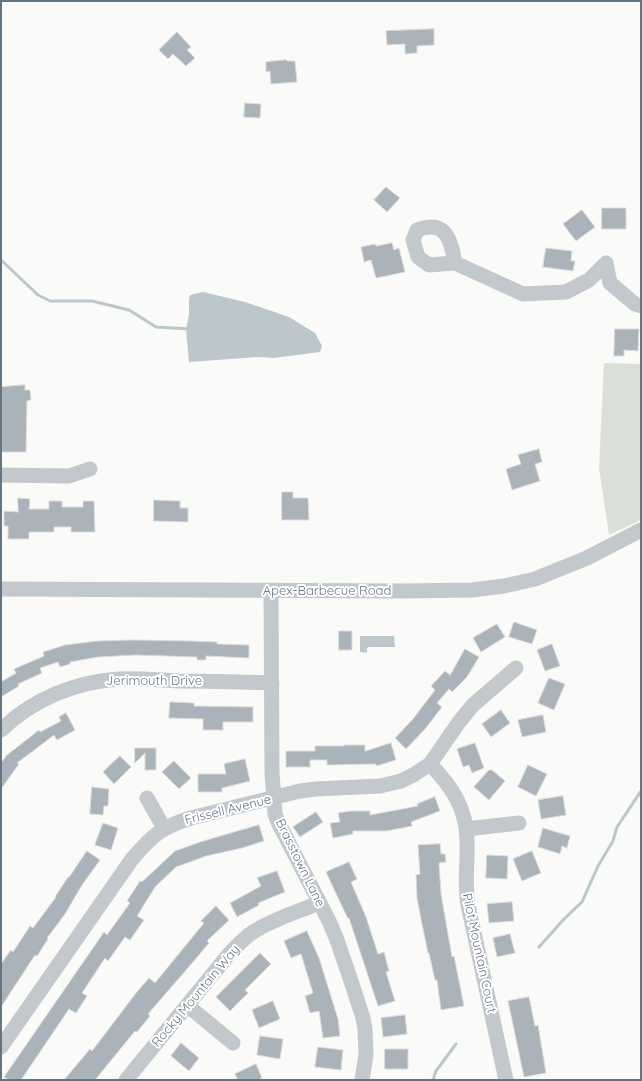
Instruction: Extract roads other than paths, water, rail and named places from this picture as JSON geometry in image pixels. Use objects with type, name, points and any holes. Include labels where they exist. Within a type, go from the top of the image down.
[{"type":"street","points":[[456,263],[524,294],[566,292],[589,280],[606,263],[610,283],[635,304],[641,306]]},
{"type":"street","points":[[1,475],[69,476],[90,469]]},
{"type":"street","name":"Apex-Barbecue Road","points":[[1,589],[271,591],[472,590],[504,586],[535,579],[580,560],[641,530]]},
{"type":"street","name":"Brasstown Lane","points":[[271,591],[272,773],[275,814],[337,940],[363,1018],[366,1055],[362,1080]]},
{"type":"street","name":"Frissell Avenue","points":[[1,1047],[132,859],[152,837],[164,828],[191,818],[300,791],[363,787],[390,784],[401,781],[430,764],[459,722],[473,705],[516,668]]},
{"type":"street","name":"Jerimouth Drive","points":[[1,730],[18,716],[46,698],[62,691],[94,682],[121,679],[272,683]]},
{"type":"street","name":"Pilot Mountain Court","points":[[430,764],[449,785],[461,808],[466,829],[466,884],[468,905],[506,1080]]},
{"type":"street","points":[[147,798],[164,828]]},
{"type":"street","points":[[466,829],[519,823]]},
{"type":"street","name":"Rocky Mountain Way","points":[[126,1080],[230,954],[253,932],[268,924],[319,903]]},
{"type":"street","points":[[188,1006],[233,1043]]},
{"type":"waterway","points":[[1,260],[38,295],[50,301],[92,301],[129,310],[156,327],[190,329]]},
{"type":"waterway","points":[[539,947],[564,919],[582,902],[598,866],[613,841],[617,827],[641,791]]},
{"type":"waterway","points":[[433,1080],[436,1071],[456,1044]]}]
